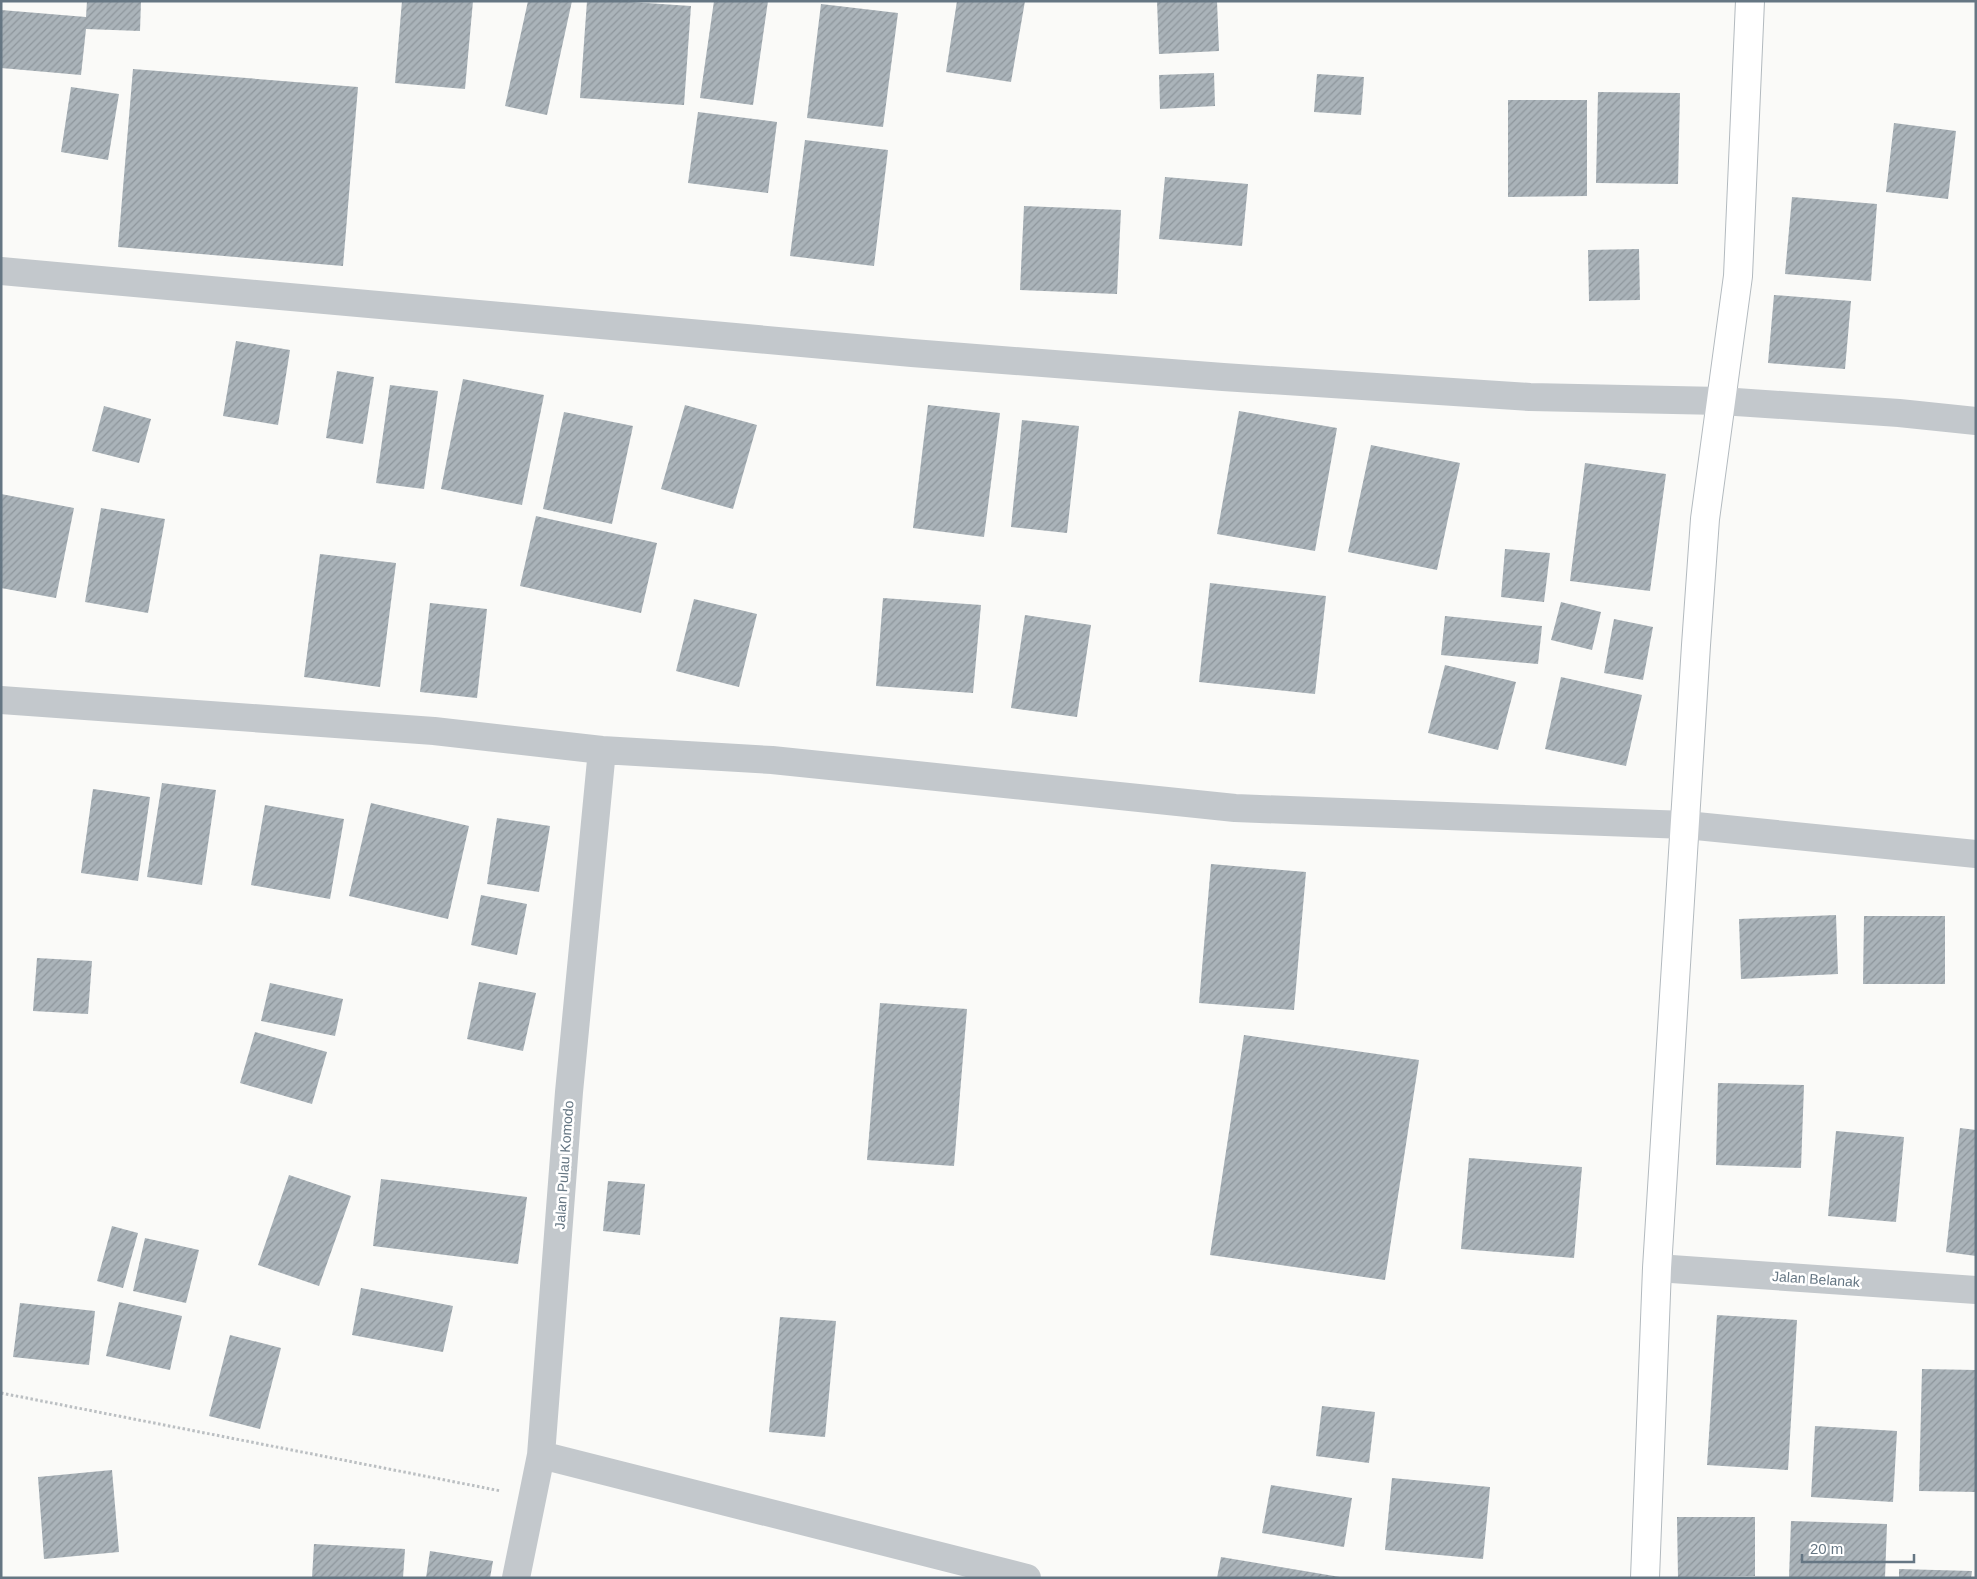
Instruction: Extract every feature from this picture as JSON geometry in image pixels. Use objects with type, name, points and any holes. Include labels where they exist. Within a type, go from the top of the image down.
[{"type":"street","points":[[1645,1578],[1657,1268],[1705,519],[1738,276],[1750,1]]},
{"type":"street","points":[[1,271],[912,352],[1223,377],[1530,397],[1720,401],[1899,413],[1976,421]]},
{"type":"street","points":[[1,700],[434,731],[602,750],[772,760],[1235,808],[1686,825],[1976,854]]},
{"type":"street","name":"Jalan Pulau Komodo","points":[[516,1578],[541,1455],[562,1208],[569,1092],[602,750]]},
{"type":"street","name":"Jalan Belanak","points":[[1657,1268],[1976,1290]]},
{"type":"street","points":[[541,1455],[1027,1578]]},
{"type":"path","points":[[1,1393],[532,1497]]},
{"type":"building","points":[[87,1],[141,1],[140,31],[86,29],[81,75],[1,68],[1,10],[86,17]]},
{"type":"building","points":[[402,1],[473,1],[465,89],[395,83]]},
{"type":"building","points":[[528,1],[572,1],[547,115],[505,106]]},
{"type":"building","points":[[587,1],[691,6],[684,105],[580,98]]},
{"type":"building","points":[[714,1],[768,1],[753,105],[700,98]]},
{"type":"building","points":[[957,1],[1025,1],[1011,82],[946,72]]},
{"type":"building","points":[[1157,1],[1217,1],[1219,51],[1159,54]]},
{"type":"building","points":[[821,4],[898,13],[883,127],[807,118]]},
{"type":"building","points":[[133,69],[358,87],[343,266],[118,247]]},
{"type":"building","points":[[1214,73],[1215,106],[1160,109],[1159,75]]},
{"type":"building","points":[[1317,74],[1364,77],[1361,115],[1314,112]]},
{"type":"building","points":[[71,87],[119,94],[108,160],[61,152]]},
{"type":"building","points":[[1598,92],[1680,93],[1678,184],[1596,183]]},
{"type":"building","points":[[1508,100],[1587,100],[1587,196],[1508,197]]},
{"type":"building","points":[[698,112],[777,122],[768,193],[688,183]]},
{"type":"building","points":[[1894,123],[1956,131],[1948,199],[1886,192]]},
{"type":"building","points":[[805,140],[888,150],[874,266],[790,256]]},
{"type":"building","points":[[1165,177],[1248,184],[1242,246],[1159,239]]},
{"type":"building","points":[[1792,197],[1877,204],[1871,281],[1785,274]]},
{"type":"building","points":[[1024,206],[1121,210],[1117,294],[1020,290]]},
{"type":"building","points":[[1639,249],[1640,300],[1589,301],[1588,250]]},
{"type":"building","points":[[1774,295],[1851,301],[1845,369],[1768,363]]},
{"type":"building","points":[[236,341],[290,350],[278,425],[223,416]]},
{"type":"building","points":[[337,371],[374,377],[363,444],[326,438]]},
{"type":"building","points":[[463,379],[544,395],[522,505],[441,489]]},
{"type":"building","points":[[390,385],[438,391],[424,489],[376,483]]},
{"type":"building","points":[[685,405],[757,425],[733,509],[661,489]]},
{"type":"building","points":[[928,405],[1000,413],[984,537],[913,528]]},
{"type":"building","points":[[104,406],[151,419],[139,463],[92,451]]},
{"type":"building","points":[[1239,411],[1337,428],[1315,551],[1217,534]]},
{"type":"building","points":[[564,412],[633,426],[612,524],[543,509]]},
{"type":"building","points":[[1022,420],[1079,426],[1067,533],[1011,527]]},
{"type":"building","points":[[1371,445],[1460,463],[1437,570],[1348,552]]},
{"type":"building","points":[[1585,463],[1666,474],[1650,591],[1570,581]]},
{"type":"building","points":[[1,494],[74,508],[56,598],[1,588]]},
{"type":"building","points":[[101,508],[165,519],[148,613],[85,602]]},
{"type":"building","points":[[536,516],[657,543],[641,613],[520,586]]},
{"type":"building","points":[[1505,549],[1550,553],[1544,602],[1501,597]]},
{"type":"building","points":[[320,554],[396,563],[380,687],[304,677]]},
{"type":"building","points":[[1210,583],[1326,596],[1315,694],[1199,682]]},
{"type":"building","points":[[883,598],[981,605],[973,693],[876,686]]},
{"type":"building","points":[[694,599],[757,614],[739,687],[676,671]]},
{"type":"building","points":[[1561,602],[1601,612],[1592,650],[1551,640]]},
{"type":"building","points":[[430,603],[487,609],[477,698],[420,692]]},
{"type":"building","points":[[1025,615],[1091,625],[1077,717],[1011,708]]},
{"type":"building","points":[[1445,616],[1542,626],[1538,664],[1441,655]]},
{"type":"building","points":[[1614,619],[1653,627],[1643,680],[1604,673]]},
{"type":"building","points":[[1445,665],[1516,682],[1498,750],[1428,733]]},
{"type":"building","points":[[1561,677],[1642,695],[1626,766],[1545,749]]},
{"type":"building","points":[[162,783],[216,790],[202,885],[147,877]]},
{"type":"building","points":[[93,789],[150,797],[138,881],[81,873]]},
{"type":"building","points":[[371,803],[469,826],[448,919],[349,896]]},
{"type":"building","points":[[265,805],[344,819],[330,899],[251,885]]},
{"type":"building","points":[[497,818],[550,826],[539,892],[487,884]]},
{"type":"building","points":[[1211,864],[1306,872],[1294,1010],[1199,1003]]},
{"type":"building","points":[[481,895],[527,904],[517,955],[471,945]]},
{"type":"building","points":[[1836,915],[1838,974],[1741,979],[1739,919]]},
{"type":"building","points":[[1864,916],[1945,916],[1945,984],[1863,984]]},
{"type":"building","points":[[37,958],[92,961],[88,1014],[33,1011]]},
{"type":"building","points":[[479,982],[536,993],[523,1051],[467,1039]]},
{"type":"building","points":[[270,983],[343,999],[335,1036],[261,1021]]},
{"type":"building","points":[[880,1003],[967,1009],[954,1166],[867,1160]]},
{"type":"building","points":[[255,1032],[327,1052],[312,1104],[240,1083]]},
{"type":"building","points":[[1244,1035],[1419,1060],[1385,1280],[1210,1255]]},
{"type":"building","points":[[1718,1083],[1804,1085],[1801,1168],[1716,1165]]},
{"type":"building","points":[[1960,1128],[1976,1130],[1976,1256],[1946,1252]]},
{"type":"building","points":[[1836,1131],[1904,1137],[1896,1222],[1828,1216]]},
{"type":"building","points":[[1469,1158],[1582,1167],[1574,1258],[1461,1249]]},
{"type":"building","points":[[289,1175],[351,1196],[319,1286],[258,1265]]},
{"type":"building","points":[[381,1179],[527,1197],[518,1264],[373,1246]]},
{"type":"building","points":[[608,1181],[645,1184],[640,1235],[603,1231]]},
{"type":"building","points":[[112,1226],[138,1233],[123,1288],[97,1281]]},
{"type":"building","points":[[145,1238],[199,1250],[186,1303],[133,1291]]},
{"type":"building","points":[[361,1288],[453,1306],[443,1352],[352,1335]]},
{"type":"building","points":[[119,1302],[182,1316],[170,1370],[106,1356]]},
{"type":"building","points":[[20,1303],[95,1311],[89,1365],[13,1357]]},
{"type":"building","points":[[1717,1315],[1797,1320],[1788,1470],[1707,1465]]},
{"type":"building","points":[[780,1317],[836,1321],[825,1437],[769,1432]]},
{"type":"building","points":[[230,1335],[281,1348],[260,1429],[209,1416]]},
{"type":"building","points":[[1922,1369],[1976,1370],[1976,1492],[1919,1491]]},
{"type":"building","points":[[1322,1406],[1375,1412],[1369,1463],[1316,1456]]},
{"type":"building","points":[[1815,1426],[1897,1431],[1893,1502],[1811,1497]]},
{"type":"building","points":[[112,1470],[119,1552],[44,1559],[38,1477]]},
{"type":"building","points":[[1392,1478],[1490,1487],[1483,1559],[1385,1550]]},
{"type":"building","points":[[1271,1485],[1352,1498],[1344,1547],[1262,1533]]},
{"type":"building","points":[[1677,1517],[1755,1517],[1755,1576],[1678,1577]]},
{"type":"building","points":[[1791,1521],[1887,1524],[1885,1578],[1789,1578]]},
{"type":"building","points":[[314,1544],[405,1549],[403,1578],[312,1578]]},
{"type":"building","points":[[430,1551],[493,1561],[490,1578],[426,1578]]},
{"type":"building","points":[[1221,1557],[1340,1577],[1217,1578]]},
{"type":"building","points":[[1899,1569],[1972,1571],[1971,1578],[1899,1578]]}]
